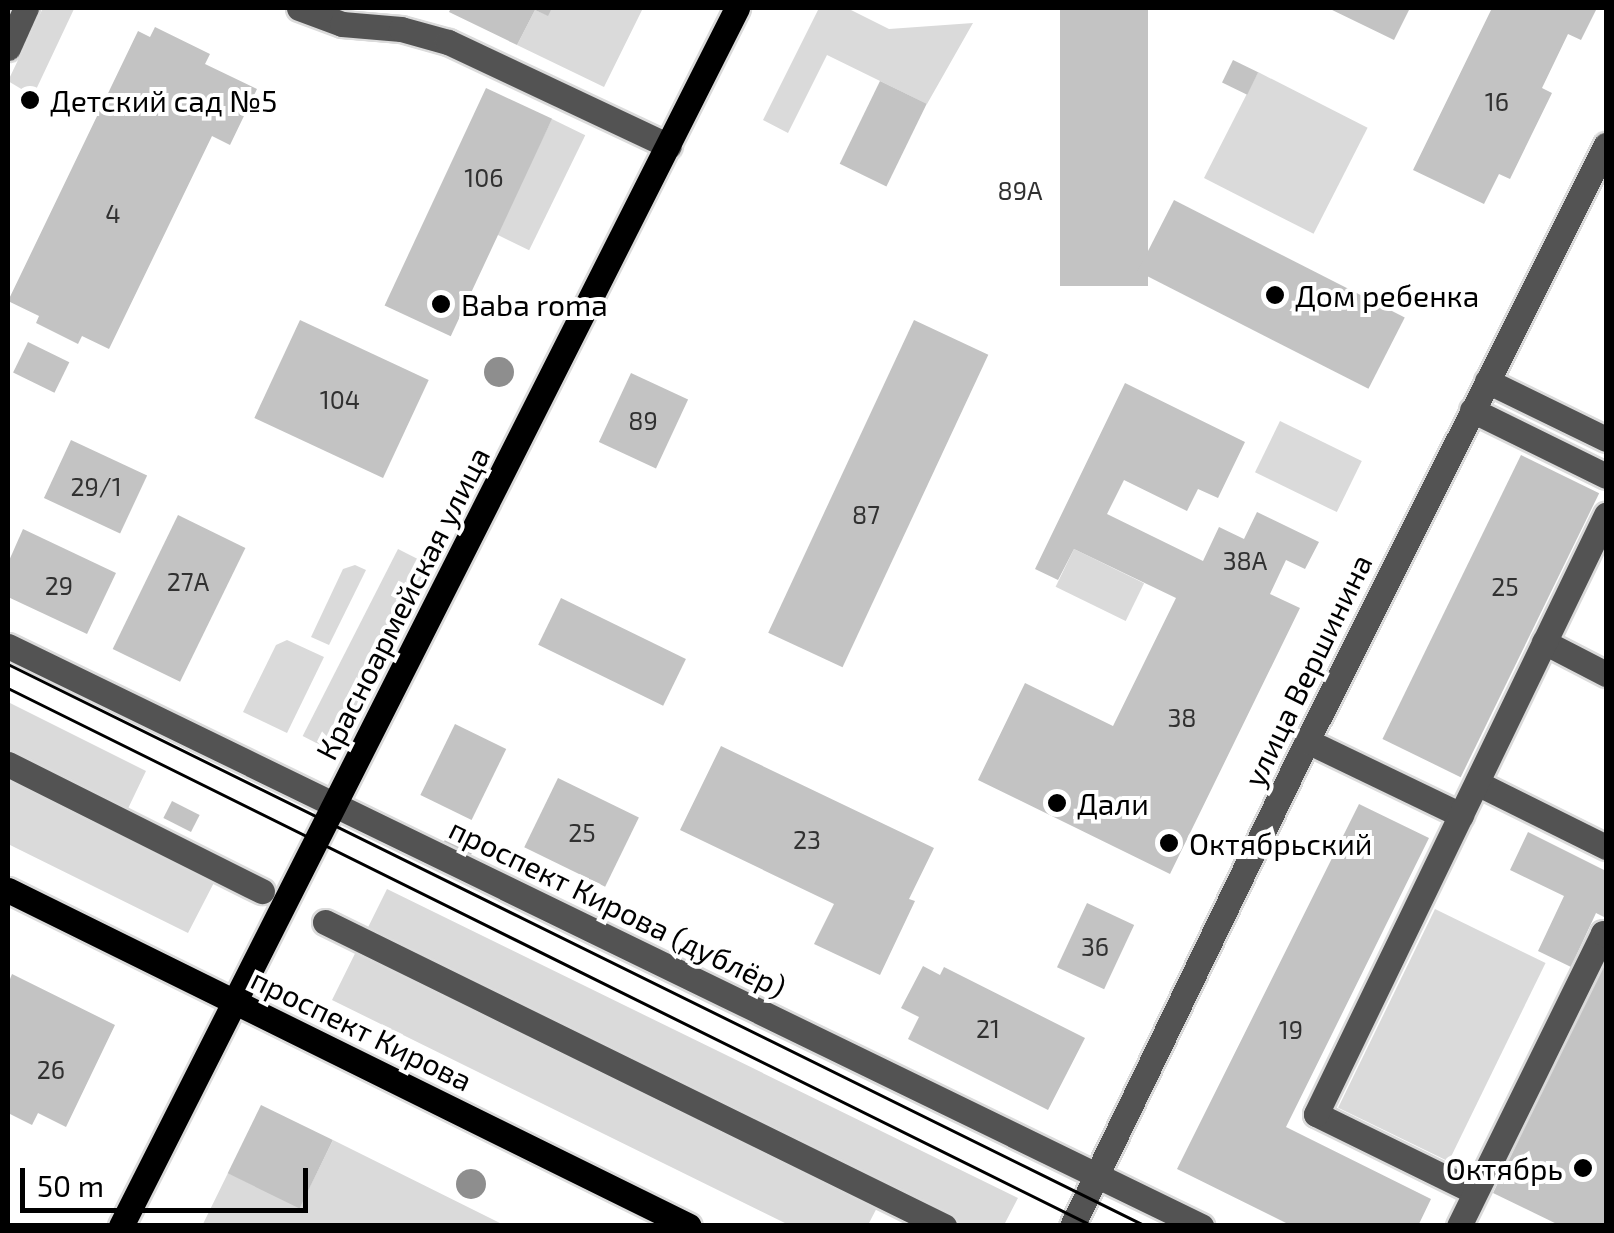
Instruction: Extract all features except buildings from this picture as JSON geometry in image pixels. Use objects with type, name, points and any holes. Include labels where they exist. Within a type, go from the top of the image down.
[{"type":"main road","name":"Красноармейская улица","points":[[122,1226],[736,8]]},
{"type":"main road","name":"проспект Кирова","points":[[8,890],[688,1226]]},
{"type":"street","points":[[8,48],[26,8]]},
{"type":"street","points":[[299,8],[342,24],[401,29],[448,42],[669,146]]},
{"type":"street","name":"улица Вершинина","points":[[1072,1226],[1308,740],[1606,145]]},
{"type":"street","points":[[1487,381],[1606,439]]},
{"type":"street","points":[[1472,410],[1606,476]]},
{"type":"street","points":[[1475,1192],[1316,1114],[1606,515]]},
{"type":"street","points":[[1544,642],[1606,674]]},
{"type":"street","name":"проспект Кирова (дублёр)","points":[[8,646],[1201,1226]]},
{"type":"street","points":[[1308,740],[1461,815]]},
{"type":"street","points":[[8,764],[262,891]]},
{"type":"street","points":[[1476,782],[1606,847]]},
{"type":"street","points":[[325,922],[944,1226]]},
{"type":"street","points":[[1459,1226],[1603,933],[1606,935]]},
{"type":"shaded area","points":[[43,8],[74,9],[33,96],[8,81]]},
{"type":"shaded area","points":[[552,8],[643,8],[604,87],[517,45],[535,10],[547,15]]},
{"type":"shaded area","points":[[819,8],[847,8],[889,29],[973,23],[927,104],[827,55],[788,133],[763,120]]},
{"type":"shaded area","points":[[1258,72],[1368,128],[1314,234],[1204,178]]},
{"type":"shaded area","points":[[552,119],[585,135],[529,250],[496,234]]},
{"type":"shaded area","points":[[1280,421],[1362,461],[1337,512],[1255,472]]},
{"type":"shaded area","points":[[398,549],[430,565],[335,752],[303,736]]},
{"type":"shaded area","points":[[1074,549],[1144,583],[1126,621],[1056,587]]},
{"type":"shaded area","points":[[355,565],[366,570],[329,645],[311,637],[343,569]]},
{"type":"shaded area","points":[[287,640],[324,657],[287,733],[243,712],[276,645]]},
{"type":"shaded area","points":[[8,702],[146,771],[122,821],[220,871],[188,933],[8,844]]},
{"type":"shaded area","points":[[387,889],[1018,1198],[1004,1225],[944,1225],[883,1196],[868,1225],[789,1225],[332,1000]]},
{"type":"shaded area","points":[[1435,909],[1546,963],[1449,1162],[1338,1108]]},
{"type":"shaded area","points":[[333,1140],[504,1225],[202,1226],[228,1173],[300,1207]]},
{"type":"tram line","points":[[8,664],[1146,1226]]},
{"type":"tram line","points":[[8,688],[1093,1226]]},
{"type":"place","name":"Детский сад №5","points":[[30,100]]},
{"type":"place","name":"Дом ребенка","points":[[1275,295]]},
{"type":"place","name":"Baba roma","points":[[441,304]]},
{"type":"place","name":"Дали","points":[[1057,803]]},
{"type":"place","name":"Октябрьский","points":[[1169,843]]},
{"type":"place","name":"Октябрь","points":[[1583,1168]]}]
